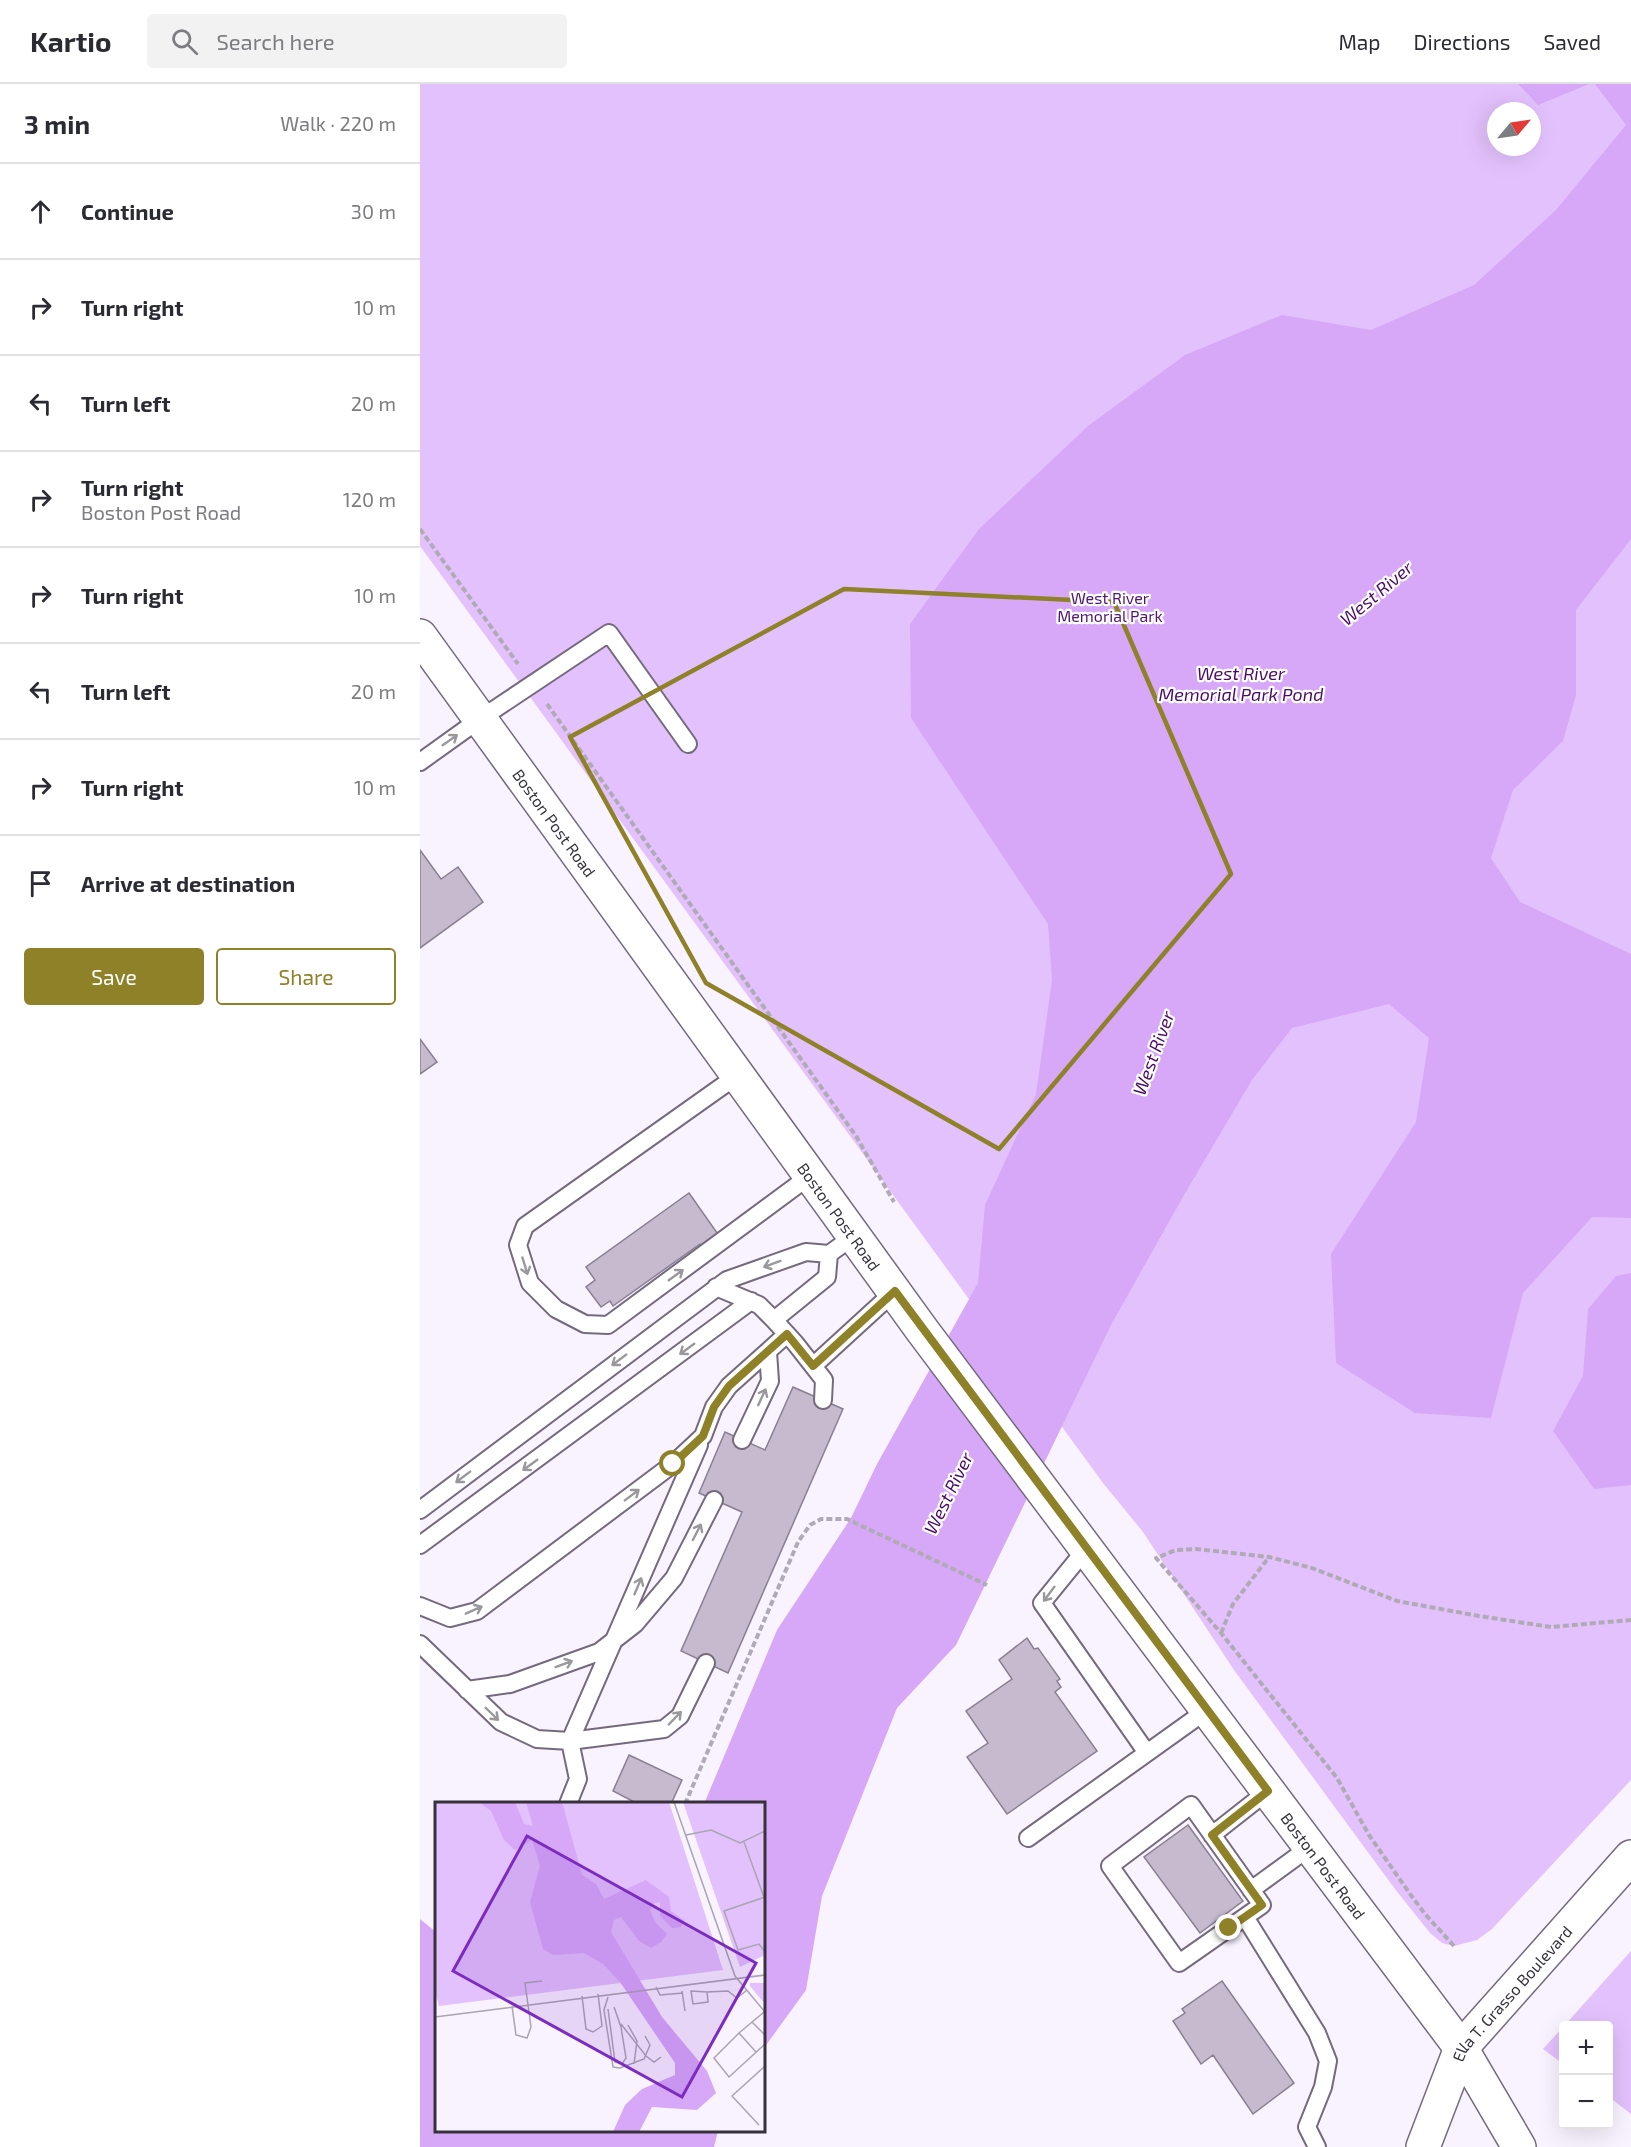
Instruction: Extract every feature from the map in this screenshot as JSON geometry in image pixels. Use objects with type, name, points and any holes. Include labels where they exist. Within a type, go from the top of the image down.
[{"type":"main road","name":"Boston Post Road","points":[[420,636],[811,1175],[841,1245],[895,1291],[1461,2048],[1519,2147]]},
{"type":"main road","name":"Ella T. Grasso Boulevard","points":[[1423,2147],[1461,2048],[1631,1857]]},
{"type":"lane","points":[[420,762],[609,633],[688,744]]},
{"type":"lane","points":[[738,1075],[525,1226],[518,1245],[530,1283],[556,1309],[585,1324],[608,1325],[811,1175]]},
{"type":"lane","points":[[420,1509],[727,1280],[806,1252],[841,1245]]},
{"type":"lane","points":[[774,1320],[827,1277],[841,1245]]},
{"type":"lane","points":[[716,1287],[759,1305],[774,1320],[824,1380],[823,1400]]},
{"type":"lane","points":[[813,1366],[895,1291]]},
{"type":"lane","points":[[420,1545],[750,1301]]},
{"type":"lane","points":[[568,1802],[578,1779],[570,1741],[714,1407],[729,1386],[787,1334]]},
{"type":"lane","points":[[742,1440],[770,1381],[768,1352]]},
{"type":"lane","points":[[420,1606],[450,1618],[477,1611],[673,1464],[703,1436]]},
{"type":"lane","points":[[467,1690],[510,1684],[599,1652],[615,1640],[635,1624],[674,1578],[714,1500]]},
{"type":"lane","points":[[1086,1549],[1042,1603],[1147,1753]]},
{"type":"lane","points":[[420,1644],[501,1722],[537,1739],[570,1741],[664,1729],[680,1716],[706,1663]]},
{"type":"lane","points":[[1028,1838],[1207,1710]]},
{"type":"lane","points":[[1212,1835],[1268,1791]]},
{"type":"lane","points":[[1191,1805],[1212,1835],[1262,1905],[1179,1963],[1110,1866],[1191,1805]]},
{"type":"lane","points":[[1251,1890],[1310,1846]]},
{"type":"lane","points":[[1245,1917],[1317,2033],[1328,2061],[1323,2087],[1307,2127],[1317,2147]]},
{"type":"path","points":[[420,529],[856,1136],[894,1202]]},
{"type":"path","points":[[685,1802],[798,1542],[810,1525],[821,1519],[848,1519],[987,1585]]},
{"type":"path","points":[[1454,1946],[1410,1894],[1370,1835],[1337,1778],[1221,1633],[1156,1558],[1176,1550],[1196,1549],[1269,1557],[1312,1568],[1397,1601],[1551,1627],[1631,1620]]},
{"type":"path","points":[[1221,1633],[1233,1604],[1269,1557]]},
{"type":"highlighted area","points":[[844,589],[1114,602],[1231,874],[999,1149],[706,983],[570,737]]},
{"type":"green space","name":"West River Memorial Park","points":[[420,84],[1631,84],[1631,1780],[1492,1929],[1477,1940],[1454,1946],[1442,1943],[1430,1933],[1395,1889],[1234,1670],[1143,1532],[1103,1483],[420,546]]},
{"type":"green space","points":[[1631,1951],[1631,2114],[1613,2100],[1613,2021],[1568,2021]]},
{"type":"green space","points":[[1559,2031],[1559,2061],[1543,2049]]},
{"type":"water","points":[[1518,84],[1589,84],[1541,104],[1535,102]]},
{"type":"water","name":"West River Memorial Park Pond","points":[[1595,84],[1631,84],[1631,539],[1576,610],[1576,695],[1563,741],[1513,790],[1491,858],[1520,902],[1631,954],[1631,1218],[1592,1217],[1523,1293],[1491,1418],[1415,1413],[1336,1363],[1331,1254],[1416,1122],[1429,1038],[1389,1004],[1292,1028],[1252,1080],[1111,1325],[956,1645],[897,1708],[822,1896],[806,1990],[765,2047],[765,1802],[705,1802],[777,1630],[851,1518],[877,1464],[978,1283],[985,1205],[1036,1094],[1052,980],[1048,924],[911,718],[910,624],[979,529],[1088,426],[1185,355],[1282,315],[1371,330],[1474,285],[1556,210],[1626,125]]},
{"type":"water","points":[[1631,1273],[1631,1485],[1594,1489],[1553,1431],[1583,1376],[1588,1309],[1616,1276]]},
{"type":"water","points":[[420,1919],[435,1931],[435,2132],[718,2132],[714,2147],[420,2147]]},
{"type":"building","points":[[420,850],[441,879],[458,867],[483,902],[420,948]]},
{"type":"building","points":[[420,1039],[437,1062],[420,1074]]},
{"type":"building","points":[[689,1193],[720,1237],[703,1249],[700,1244],[613,1306],[610,1301],[601,1307],[586,1287],[595,1280],[586,1267]]},
{"type":"building","points":[[793,1387],[843,1409],[728,1673],[681,1651],[742,1512],[699,1493],[725,1432],[765,1450]]},
{"type":"building","points":[[1027,1638],[1034,1649],[1038,1648],[1060,1679],[1057,1681],[1061,1687],[1055,1692],[1097,1751],[1007,1814],[967,1757],[988,1743],[966,1711],[1012,1679],[999,1660]]},
{"type":"building","points":[[629,1755],[682,1780],[672,1802],[634,1802],[613,1791]]},
{"type":"building","points":[[1188,1825],[1243,1901],[1200,1933],[1144,1857]]},
{"type":"building","points":[[1222,1981],[1294,2083],[1253,2114],[1213,2055],[1201,2064],[1173,2021],[1185,2013],[1182,2009]]},
{"type":"route","points":[[673,1464],[703,1436],[714,1407],[729,1386],[787,1334],[813,1366],[895,1291],[1268,1791],[1212,1835],[1262,1905],[1229,1928]]},
{"type":"water label","name":"West River","points":[[1376,593]]},
{"type":"water label","name":"West River","points":[[1153,1053]]},
{"type":"water label","name":"West River","points":[[948,1493]]}]
